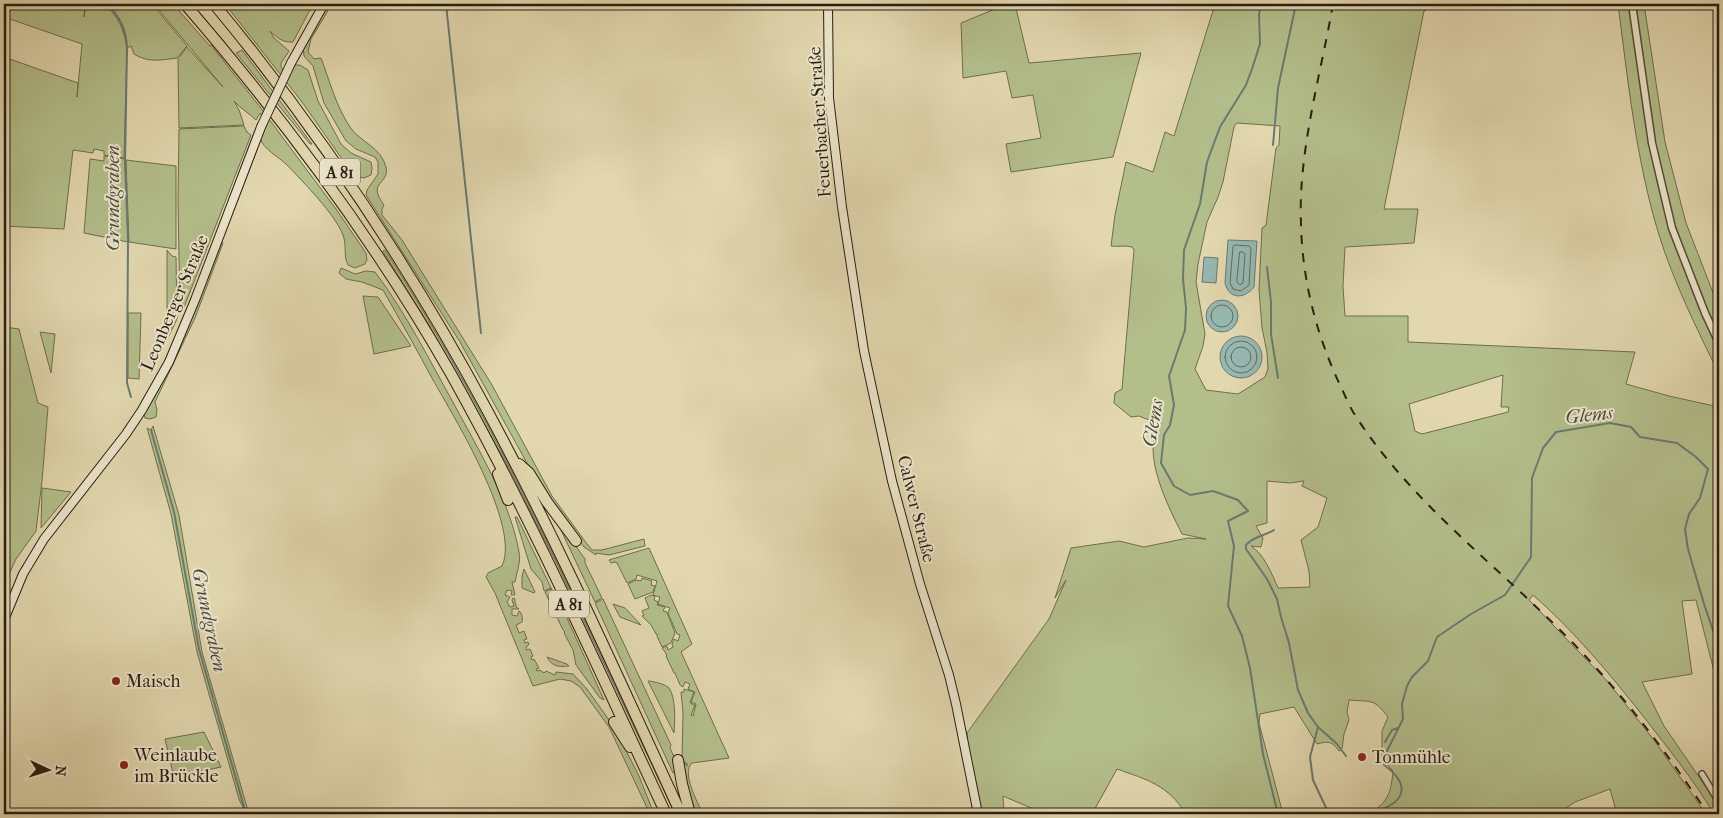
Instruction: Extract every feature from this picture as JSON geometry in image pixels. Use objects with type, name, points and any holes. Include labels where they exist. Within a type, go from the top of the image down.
[{"type":"highway","name":"A 81","points":[[185,4],[249,79],[338,197],[424,329],[486,440],[561,588],[666,814]]},
{"type":"highway","name":"A 81","points":[[214,4],[300,115],[354,192],[391,247],[453,350],[510,454],[577,588],[681,814]]},
{"type":"highway","points":[[486,440],[508,500]]},
{"type":"highway","points":[[510,454],[529,473],[547,502],[576,541]]},
{"type":"highway","points":[[614,722],[646,771]]},
{"type":"highway","points":[[678,760],[690,814]]},
{"type":"main road","name":"Leonberger Straße","points":[[4,620],[23,574],[41,544],[126,434],[169,362],[196,300],[261,127],[290,63],[324,4]]},
{"type":"main road","name":"Feuerbacher Straße","points":[[828,4],[829,98],[842,207]]},
{"type":"main road","name":"Calwer Straße","points":[[842,207],[864,351],[892,481],[956,704],[978,814]]},
{"type":"street","points":[[1632,4],[1652,143],[1672,228],[1704,313],[1719,343]]},
{"type":"street","points":[[1702,774],[1719,802]]},
{"type":"green space","points":[[4,4],[81,4],[85,5],[84,17],[86,4],[106,4],[120,23],[127,46],[126,34],[122,23],[107,4],[152,4],[187,46],[177,58],[160,60],[144,59],[134,54],[131,46],[127,48],[124,158],[104,155],[104,151],[94,149],[93,153],[73,150],[64,229],[4,226],[4,57],[78,83],[77,97],[82,44],[4,17]]},
{"type":"green space","points":[[154,4],[173,4],[211,45],[336,209],[366,253],[367,260],[365,264],[355,268],[348,265],[343,235],[333,218],[318,198],[262,142],[260,138],[267,123],[260,113],[256,120],[234,101],[244,125],[179,128],[178,59],[187,47],[223,87]]},
{"type":"green space","points":[[225,4],[313,4],[293,42],[283,41],[270,31],[274,38],[289,51],[281,63],[281,67],[289,78],[294,65],[300,65],[308,70],[318,101],[341,144],[351,153],[371,162],[371,175],[364,178],[354,176],[302,102]]},
{"type":"green space","points":[[328,4],[332,4],[311,39],[308,52],[314,59],[321,58],[337,102],[350,127],[380,154],[383,160],[386,173],[377,191],[384,205],[382,215],[402,240],[492,385],[552,496],[587,544],[592,550],[602,550],[644,539],[645,546],[609,555],[596,553],[596,555],[584,547],[538,483],[460,342],[366,195],[367,190],[378,174],[378,162],[375,157],[356,149],[346,141],[324,103],[313,66],[304,56],[303,46]]},
{"type":"green space","points":[[1007,4],[1015,4],[1029,63],[1141,53],[1113,157],[1011,172],[1006,144],[1041,138],[1033,95],[1012,98],[1006,71],[963,78],[961,23]]},
{"type":"green space","points":[[1215,4],[1438,4],[1424,11],[1384,209],[1418,209],[1414,243],[1345,247],[1343,286],[1345,316],[1408,316],[1408,342],[1635,352],[1626,384],[1719,407],[1719,691],[1696,600],[1682,601],[1692,674],[1642,682],[1664,726],[1719,806],[1719,814],[1714,814],[1680,764],[1605,669],[1563,623],[1533,595],[1529,600],[1607,681],[1654,740],[1706,814],[1617,814],[1610,789],[1575,802],[1557,814],[1368,814],[1384,801],[1391,785],[1393,771],[1382,759],[1382,731],[1388,717],[1372,702],[1349,700],[1347,712],[1349,720],[1344,734],[1342,749],[1339,751],[1330,743],[1317,744],[1294,707],[1260,714],[1259,723],[1283,814],[1186,814],[1172,796],[1164,790],[1148,780],[1117,769],[1092,814],[1045,814],[1003,796],[1004,814],[978,814],[972,783],[967,733],[1049,619],[1066,580],[1055,598],[1071,548],[1119,541],[1144,547],[1188,538],[1206,539],[1182,534],[1164,495],[1158,480],[1153,450],[1154,436],[1159,424],[1139,416],[1131,417],[1114,403],[1115,393],[1122,389],[1134,250],[1129,246],[1111,246],[1115,215],[1126,162],[1153,172],[1165,132],[1174,136]],"holes":[[[1237,123],[1280,126],[1279,145],[1276,148],[1266,225],[1262,228],[1259,290],[1268,369],[1265,377],[1238,394],[1206,390],[1195,369],[1205,334],[1196,282],[1198,264],[1207,222],[1223,182],[1234,127]],[[1503,375],[1501,407],[1509,407],[1508,412],[1422,434],[1415,431],[1409,404]],[[1267,481],[1290,483],[1304,481],[1302,486],[1327,498],[1318,527],[1301,540],[1309,571],[1310,587],[1278,588],[1264,559],[1251,546],[1261,547],[1263,538],[1256,526],[1267,523]]]},
{"type":"green space","points":[[1618,4],[1644,4],[1665,142],[1686,223],[1719,308],[1719,374],[1686,306],[1659,235],[1651,207],[1629,91]]},
{"type":"green space","points":[[242,50],[312,144],[310,144],[236,53]]},
{"type":"green space","points":[[244,126],[251,135],[183,310],[180,310],[179,129]]},
{"type":"green space","points":[[104,156],[125,159],[128,242],[84,233],[90,159],[104,161]]},
{"type":"green space","points":[[126,160],[176,166],[176,249],[129,242]]},
{"type":"green space","points":[[219,241],[223,243],[195,318],[155,402],[156,417],[145,418],[144,412]]},
{"type":"green space","points":[[167,250],[172,256],[176,257],[177,319],[167,340]]},
{"type":"green space","points":[[385,250],[427,317],[504,456],[574,598],[675,814],[557,564],[505,461],[429,325],[383,251]]},
{"type":"green space","points":[[341,268],[355,274],[366,271],[375,272],[417,338],[493,477],[509,514],[520,559],[515,582],[512,582],[515,595],[511,595],[512,591],[507,590],[505,595],[510,597],[507,602],[510,607],[514,606],[513,598],[515,599],[516,607],[519,609],[512,609],[512,615],[517,616],[519,611],[522,614],[522,622],[516,625],[519,633],[524,631],[527,639],[524,640],[525,643],[528,642],[529,644],[526,648],[527,650],[530,649],[533,656],[531,657],[532,660],[534,659],[539,668],[536,669],[537,671],[540,670],[544,673],[546,671],[555,675],[556,672],[573,674],[587,689],[614,727],[639,776],[654,814],[650,814],[609,727],[580,687],[571,681],[560,679],[533,686],[495,593],[486,577],[488,573],[502,566],[505,548],[502,525],[494,499],[482,472],[455,419],[383,290],[362,282],[346,279],[339,273]]},
{"type":"green space","points":[[363,296],[378,297],[411,346],[374,354]]},
{"type":"green space","points":[[128,313],[141,313],[139,379],[128,378]]},
{"type":"green space","points":[[4,327],[19,329],[38,403],[48,407],[36,531],[16,559],[4,585],[5,439]]},
{"type":"green space","points":[[40,332],[55,334],[51,373]]},
{"type":"green space","points":[[153,426],[179,515],[202,652],[249,814],[246,814],[239,799],[197,652],[171,514],[147,428],[151,430]]},
{"type":"green space","points":[[42,488],[71,492],[41,528]]},
{"type":"green space","points":[[515,517],[517,517],[553,592],[551,588],[544,591],[542,582],[531,569]]},
{"type":"green space","points":[[559,526],[585,559],[585,563],[602,598],[595,602]]},
{"type":"green space","points":[[649,548],[692,644],[681,652],[729,758],[692,763],[689,768],[688,774],[691,788],[703,814],[694,814],[687,794],[682,759],[683,713],[681,692],[684,692],[684,689],[694,692],[690,703],[695,705],[691,715],[693,716],[696,704],[691,702],[695,692],[688,689],[690,684],[685,682],[683,687],[680,685],[662,648],[667,646],[668,650],[673,647],[674,639],[678,641],[680,635],[677,634],[668,613],[670,608],[658,604],[660,597],[653,595],[657,581],[637,575],[636,579],[627,583],[617,563],[611,563],[609,560]]},
{"type":"green space","points":[[524,569],[535,592],[534,593],[522,588]]},
{"type":"green space","points":[[642,578],[652,581],[651,585],[655,586],[653,592],[635,599],[628,584],[636,580],[641,581]]},
{"type":"green space","points":[[550,589],[566,616],[604,700],[600,698],[576,665],[573,650],[545,592]]},
{"type":"green space","points":[[651,595],[655,596],[654,600],[658,602],[657,605],[665,607],[663,611],[667,612],[675,633],[671,643],[662,647],[657,634],[642,616],[644,615],[642,611],[649,608],[645,598]]},
{"type":"green space","points":[[603,599],[671,745],[670,748],[675,759],[675,772],[673,773],[595,603]]},
{"type":"green space","points":[[613,604],[625,608],[641,625],[620,617]]},
{"type":"green space","points":[[547,657],[567,664],[569,666],[556,666]]},
{"type":"green space","points":[[648,681],[666,686],[671,692],[675,723],[674,733]]},
{"type":"green space","points":[[204,732],[221,767],[174,777],[165,739]]},
{"type":"water","points":[[1228,240],[1257,241],[1254,287],[1246,294],[1234,295],[1227,289],[1225,283]]},
{"type":"water","points":[[1204,257],[1218,258],[1216,283],[1202,282]]},
{"type":"water","points":[[1222,300],[1228,301],[1233,305],[1237,310],[1237,322],[1233,327],[1228,331],[1222,332],[1216,331],[1211,327],[1207,322],[1206,316],[1207,310],[1211,305],[1216,301]]},
{"type":"water","points":[[1237,336],[1245,336],[1256,342],[1262,357],[1256,372],[1245,378],[1237,378],[1226,372],[1220,361],[1220,353],[1226,342]]},
{"type":"waterway","name":"Grundgraben","points":[[108,4],[122,24],[127,48],[125,163],[128,239],[127,383],[131,397]]},
{"type":"waterway","points":[[446,4],[481,333]]},
{"type":"waterway","name":"Glems","points":[[1262,4],[1259,14],[1260,44],[1246,85],[1220,127],[1207,162],[1200,204],[1184,250],[1185,330],[1169,376],[1174,405],[1170,425],[1164,435],[1161,463],[1174,486],[1190,495],[1213,491],[1238,500],[1248,511],[1228,521],[1234,546],[1228,606],[1242,636],[1250,668],[1263,754],[1278,814]]},
{"type":"waterway","points":[[1273,145],[1278,88],[1296,4]]},
{"type":"waterway","points":[[1267,267],[1271,302],[1271,334],[1278,378]]},
{"type":"waterway","name":"Glems","points":[[1377,811],[1395,802],[1402,791],[1398,778],[1384,765],[1384,757],[1403,719],[1402,704],[1407,686],[1412,677],[1428,661],[1437,637],[1471,614],[1505,595],[1531,557],[1532,478],[1543,448],[1556,432],[1610,423],[1631,427],[1640,437],[1677,443],[1708,469],[1700,498],[1689,514],[1685,529],[1688,549],[1719,648]]},
{"type":"waterway","name":"Grundgraben","points":[[151,430],[174,512],[199,649],[246,814]]},
{"type":"waterway","points":[[1274,530],[1253,539],[1246,545],[1246,549],[1267,579],[1277,599],[1289,643],[1298,690],[1308,713],[1318,727],[1337,744],[1346,756]]},
{"type":"waterway","points":[[1318,727],[1310,757],[1313,780],[1329,814]]},
{"type":"waterway","points":[[1385,742],[1392,730],[1398,728]]},
{"type":"waterway","points":[[684,762],[687,765]]},
{"type":"railway","points":[[1333,4],[1311,113],[1301,196],[1302,244],[1307,285],[1317,326],[1331,366],[1355,415],[1401,476],[1454,530],[1564,634],[1604,676],[1658,743],[1708,814]]},
{"type":"place","name":"Maisch","points":[[116,681]]},
{"type":"place","name":"Tonmühle","points":[[1362,757]]},
{"type":"place","name":"Weinlaube im Brückle","points":[[124,765]]}]
